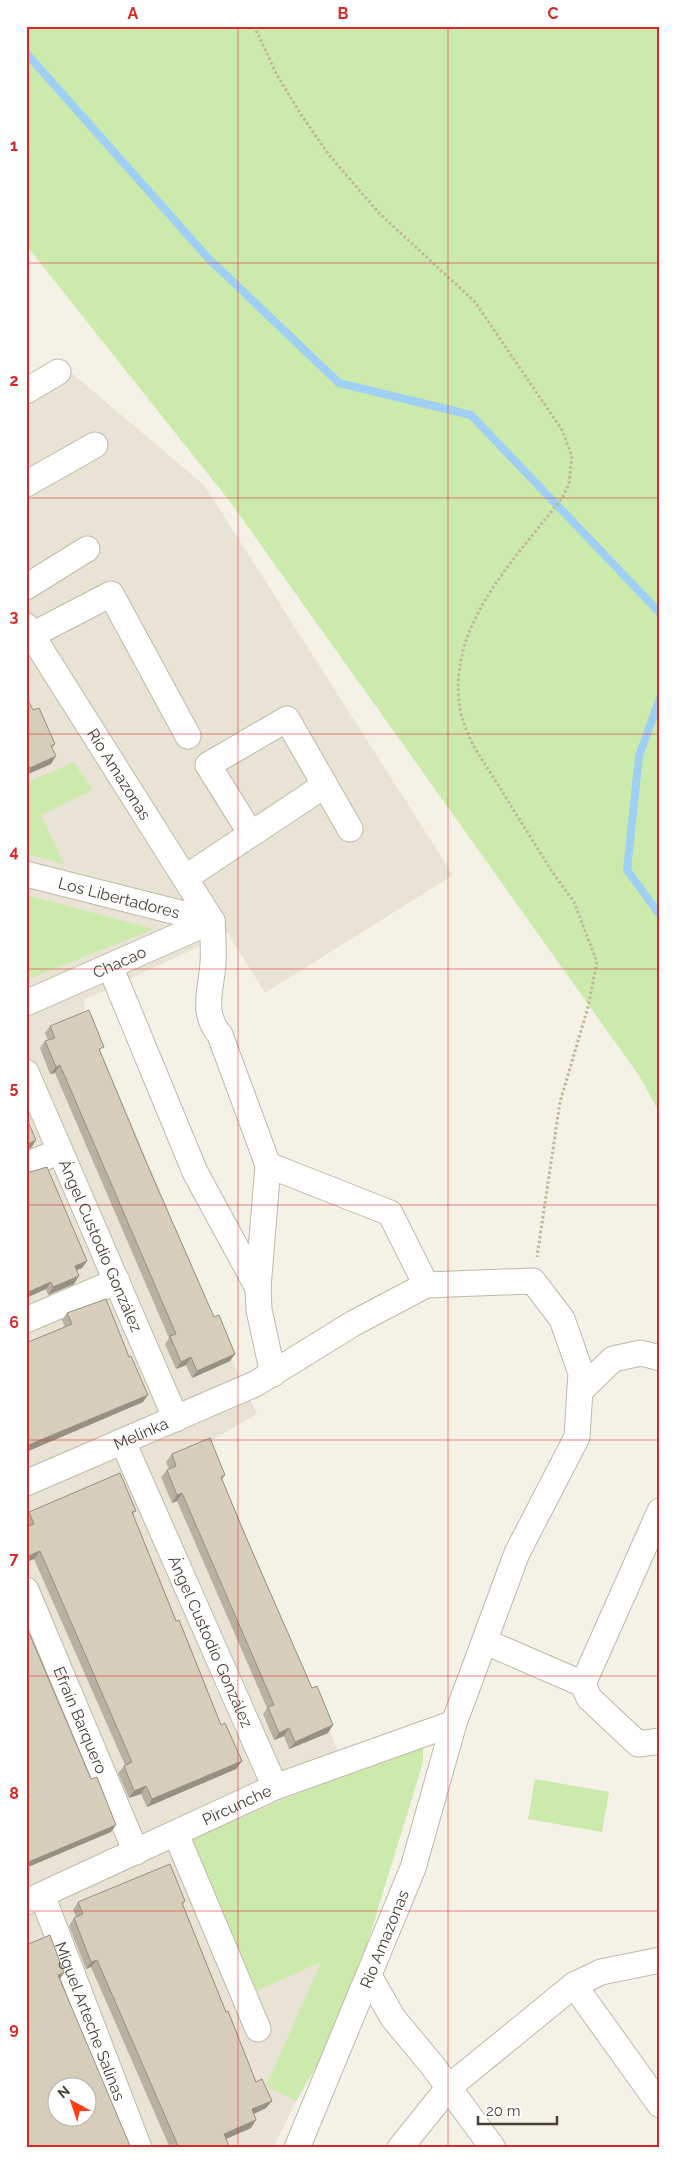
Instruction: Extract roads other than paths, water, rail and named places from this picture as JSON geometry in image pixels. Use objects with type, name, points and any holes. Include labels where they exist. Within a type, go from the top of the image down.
[{"type":"street","points":[[26,391],[58,372]]},
{"type":"street","points":[[26,484],[95,445]]},
{"type":"street","points":[[26,586],[86,549]]},
{"type":"street","points":[[29,631],[111,594],[188,736]]},
{"type":"street","name":"Río Amazonas","points":[[29,631],[212,921]]},
{"type":"street","points":[[251,834],[208,765],[287,719],[350,829]]},
{"type":"street","points":[[185,878],[325,785]]},
{"type":"street","name":"Los Libertadores","points":[[26,874],[212,921]]},
{"type":"street","points":[[212,921],[213,966],[207,1000],[208,1013],[212,1024],[220,1035],[268,1165],[258,1288],[264,1379]]},
{"type":"street","name":"Chacao","points":[[26,1003],[212,921]]},
{"type":"street","points":[[110,966],[196,1172],[258,1288]]},
{"type":"street","name":"Ángel Custodio González","points":[[26,1072],[176,1419]]},
{"type":"street","points":[[26,1165],[60,1150]]},
{"type":"street","points":[[268,1165],[390,1213],[426,1285]]},
{"type":"street","points":[[26,1320],[117,1280]]},
{"type":"street","name":"Río Amazonas","points":[[296,2148],[413,1868],[454,1723],[486,1642],[517,1553],[577,1437],[581,1373],[562,1320],[533,1281],[426,1285]]},
{"type":"street","name":"Melinka","points":[[26,1483],[264,1379],[354,1323],[426,1285]]},
{"type":"street","points":[[580,1391],[613,1359],[641,1352],[660,1358]]},
{"type":"street","name":"Ángel Custodio González","points":[[123,1442],[275,1786]]},
{"type":"street","points":[[583,1684],[660,1511]]},
{"type":"street","name":"Efraín Barquero","points":[[26,1590],[136,1852]]},
{"type":"street","points":[[486,1642],[583,1684],[589,1698],[638,1744],[660,1741]]},
{"type":"street","name":"Pircunche","points":[[34,1898],[176,1834],[275,1786],[454,1723]]},
{"type":"street","points":[[176,1834],[258,2029]]},
{"type":"street","name":"Miguel Arteche Salinas","points":[[34,1898],[139,2148]]},
{"type":"street","points":[[400,2148],[449,2087],[574,1985],[601,1972],[660,1960]]},
{"type":"street","points":[[369,1976],[394,2018],[449,2087],[493,2148]]},
{"type":"street","points":[[574,1985],[660,2105]]},
{"type":"waterway","points":[[26,53],[208,258],[339,383],[471,415],[660,613]]},
{"type":"waterway","points":[[660,698],[639,756],[627,870],[660,915]]}]
